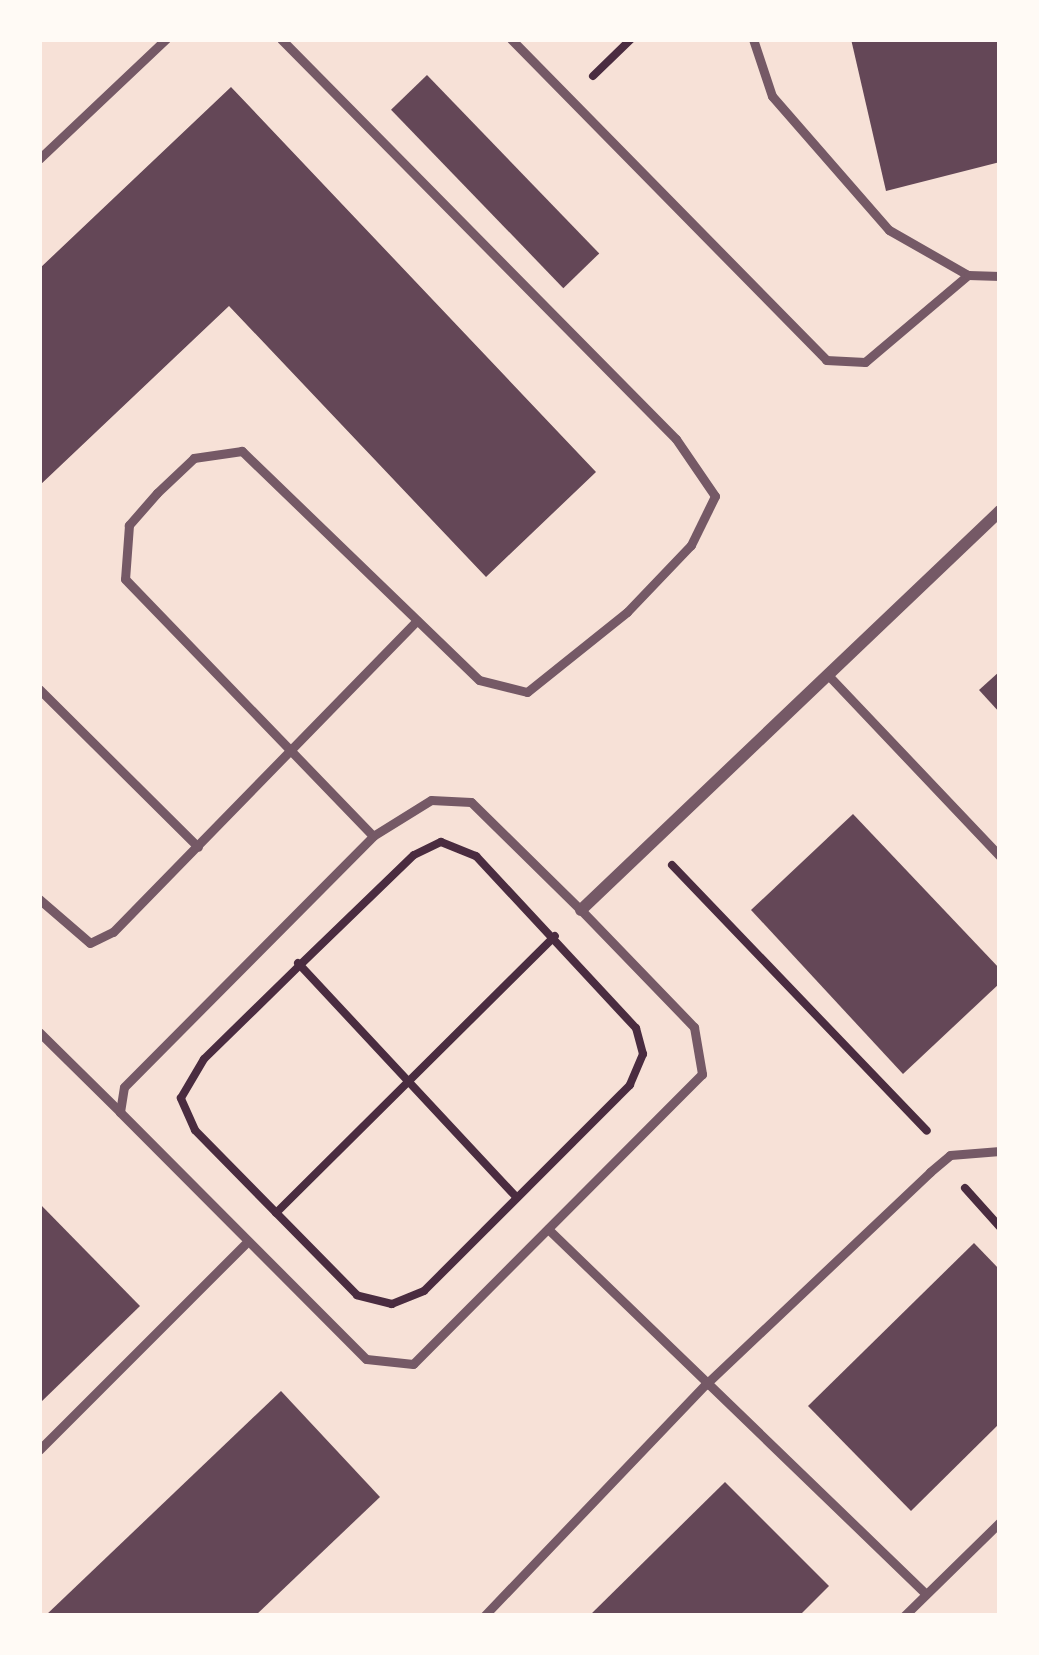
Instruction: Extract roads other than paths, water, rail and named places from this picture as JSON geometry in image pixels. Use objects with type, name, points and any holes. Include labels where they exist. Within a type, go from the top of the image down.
[{"type":"street","points":[[581,910],[1000,511]]},
{"type":"lane","points":[[39,160],[166,39]]},
{"type":"lane","points":[[281,39],[676,439],[715,496],[691,545],[527,692],[478,680],[242,451],[194,458],[157,493],[129,525],[125,579],[373,836]]},
{"type":"lane","points":[[511,39],[826,361],[865,362],[968,275]]},
{"type":"lane","points":[[753,39],[772,96],[890,230],[968,275],[1000,276]]},
{"type":"lane","points":[[39,899],[89,943],[113,932],[417,621]]},
{"type":"lane","points":[[828,675],[1000,856]]},
{"type":"lane","points":[[39,688],[198,847]]},
{"type":"lane","points":[[39,1032],[245,1244],[366,1359],[413,1364],[702,1074],[694,1027],[581,910],[471,802],[431,800],[373,836],[124,1087],[120,1112]]},
{"type":"lane","points":[[484,1616],[706,1385],[950,1155],[1000,1151]]},
{"type":"lane","points":[[548,1229],[926,1594]]},
{"type":"lane","points":[[39,1450],[245,1244]]},
{"type":"lane","points":[[904,1616],[1000,1522]]}]
